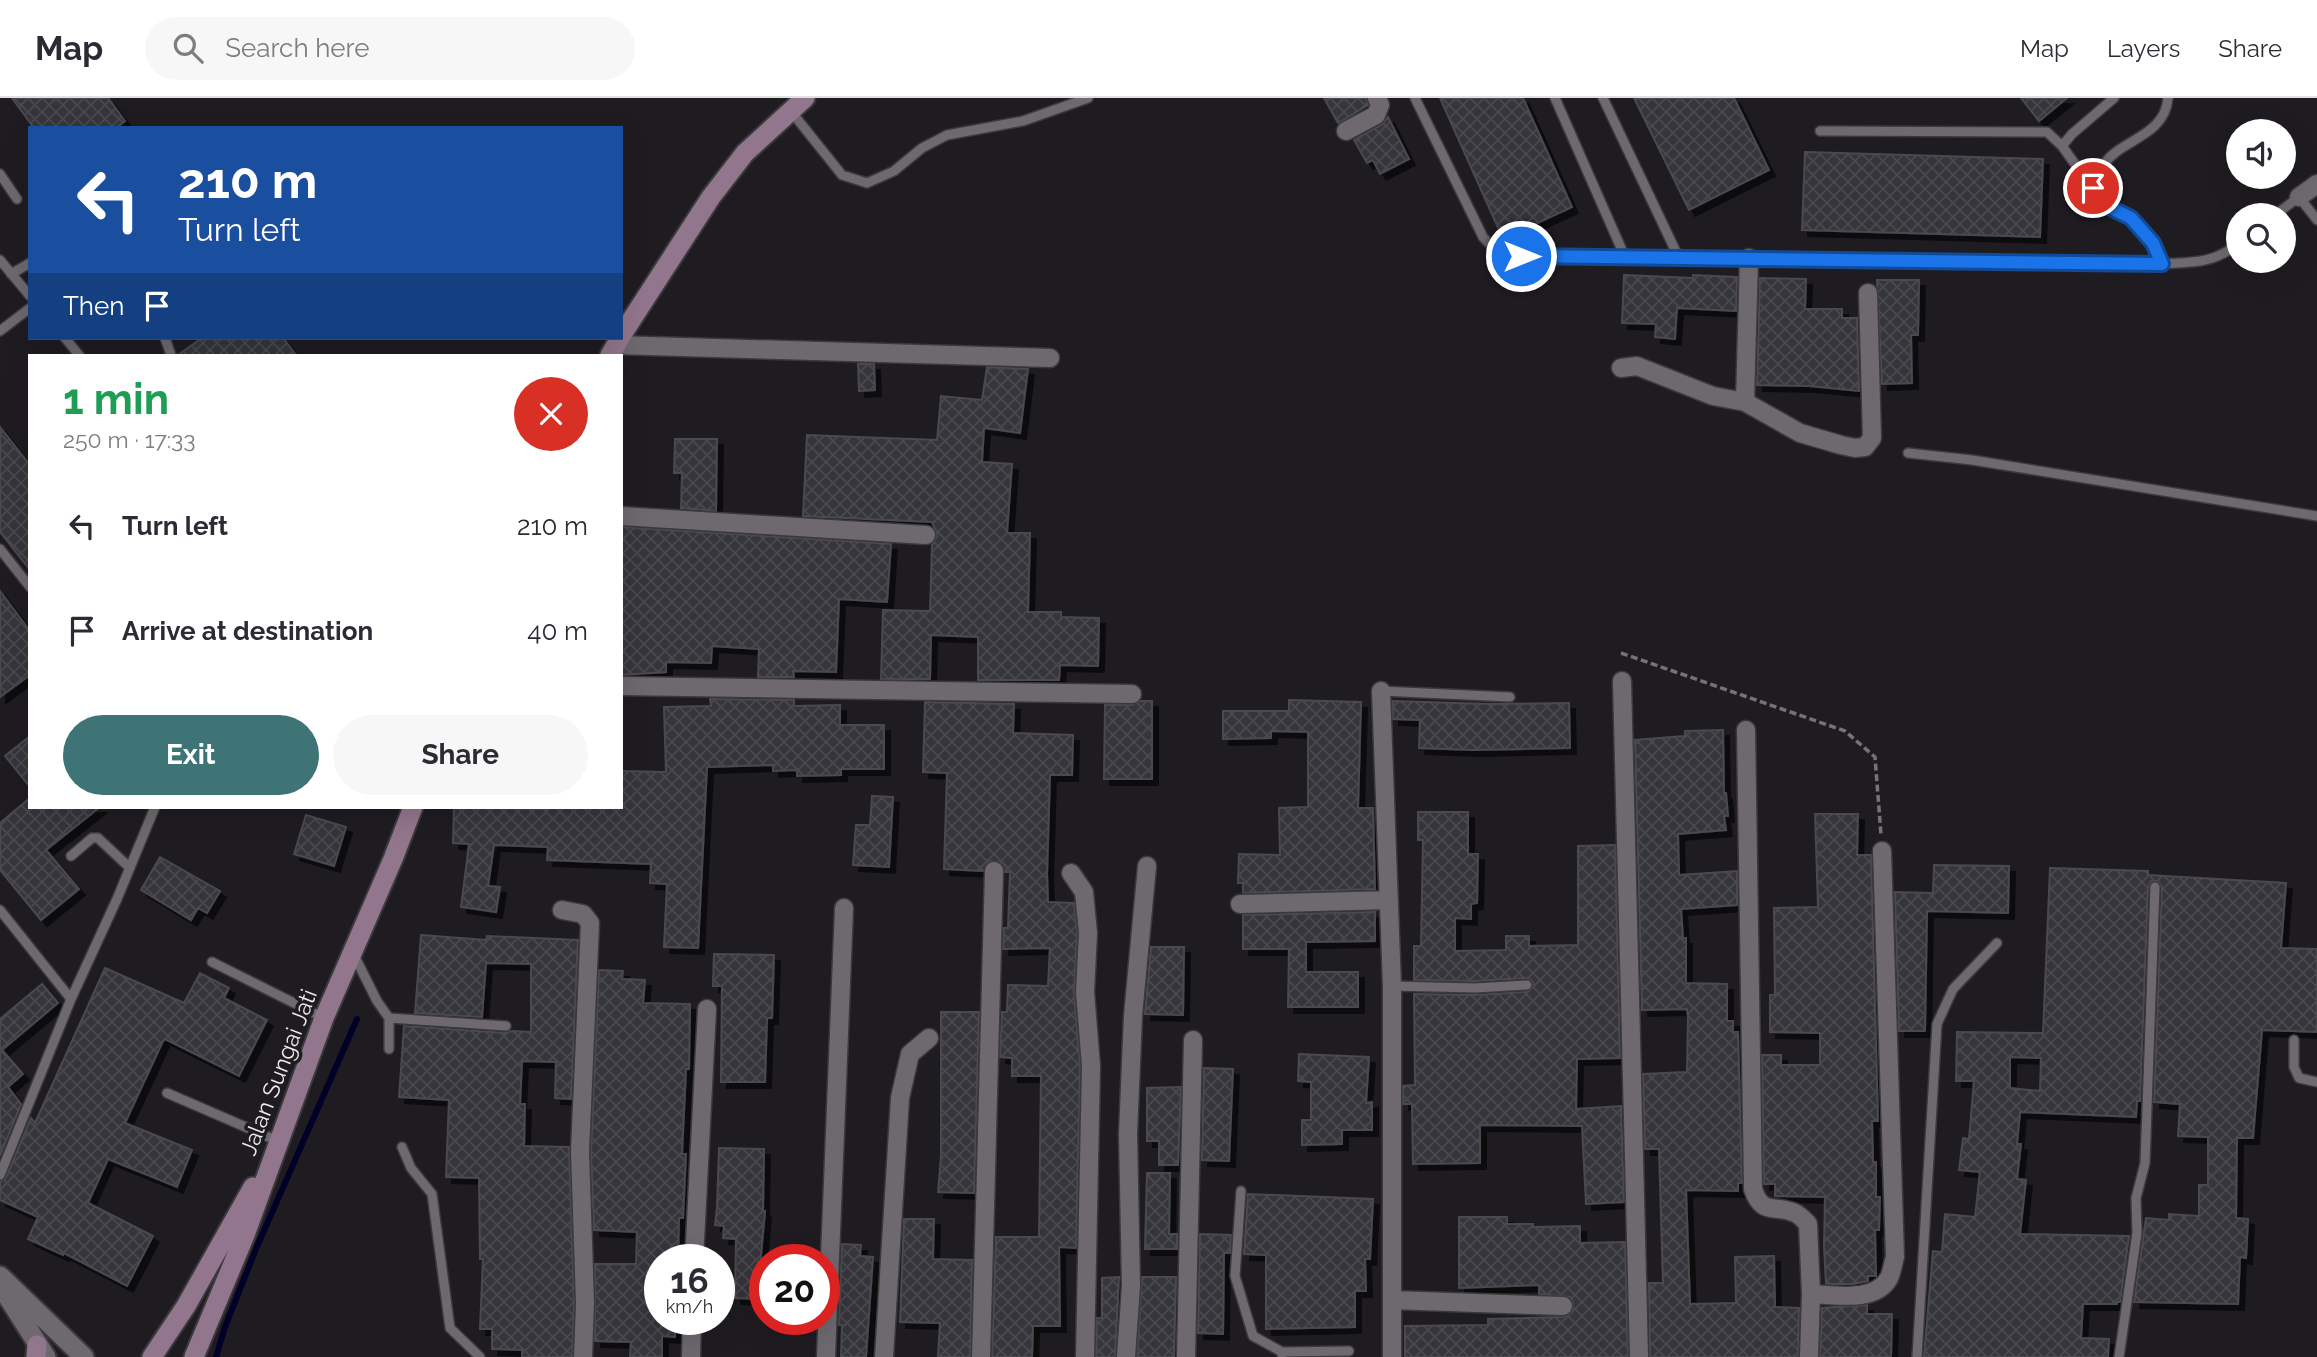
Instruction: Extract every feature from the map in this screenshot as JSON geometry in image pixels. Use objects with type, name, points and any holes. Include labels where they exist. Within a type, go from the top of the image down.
[{"type":"main road","points":[[623,335],[711,197],[745,153],[798,104]]},
{"type":"main road","name":"Jalan Sungai Jati","points":[[194,1357],[245,1236],[324,1018],[412,809]]},
{"type":"main road","points":[[152,1357],[186,1306],[275,1149]]},
{"type":"street","points":[[1346,131],[1376,115],[1380,105],[1377,98]]},
{"type":"street","points":[[2299,197],[2317,184]]},
{"type":"street","points":[[1745,402],[1749,258]]},
{"type":"street","points":[[1621,368],[1637,366],[1713,396],[1745,402],[1800,433],[1841,445],[1865,447],[1872,438],[1868,293]]},
{"type":"street","points":[[617,344],[1050,358]]},
{"type":"street","points":[[623,516],[926,535]]},
{"type":"street","points":[[1622,681],[1639,1357]]},
{"type":"street","points":[[623,686],[1132,694]]},
{"type":"street","points":[[1381,691],[1392,986],[1392,1357]]},
{"type":"street","points":[[1746,730],[1753,1189],[1757,1201],[1766,1208],[1796,1213],[1808,1224],[1811,1294],[1809,1357]]},
{"type":"street","points":[[1811,1294],[1848,1295],[1874,1292],[1888,1279],[1895,1257],[1882,851]]},
{"type":"street","points":[[1126,1357],[1131,1286],[1128,1134],[1133,1016],[1147,866]]},
{"type":"street","points":[[981,1357],[993,871]]},
{"type":"street","points":[[1071,873],[1084,892],[1088,933],[1085,992],[1091,1066],[1085,1357]]},
{"type":"street","points":[[1240,904],[1389,900]]},
{"type":"street","points":[[826,1357],[844,908]]},
{"type":"street","points":[[562,910],[583,914],[590,923],[580,1153],[585,1303],[583,1357]]},
{"type":"street","points":[[696,1244],[707,1009]]},
{"type":"street","points":[[884,1357],[900,1098],[910,1054],[929,1038]]},
{"type":"street","points":[[1186,1357],[1193,1040]]},
{"type":"street","points":[[0,1276],[84,1357]]},
{"type":"street","points":[[0,1284],[40,1353]]},
{"type":"street","points":[[1392,1300],[1563,1306]]},
{"type":"street","points":[[691,1357],[692,1335]]},
{"type":"lane","points":[[798,104],[842,175],[867,183],[894,172],[922,148],[947,135],[1023,121],[1088,98]]},
{"type":"lane","points":[[1415,98],[1483,237],[1494,249],[1521,256],[2162,264],[2204,262],[2226,254]]},
{"type":"lane","points":[[1555,98],[1625,257]]},
{"type":"lane","points":[[1603,98],[1678,257]]},
{"type":"lane","points":[[2062,146],[2072,134],[2115,98]]},
{"type":"lane","points":[[2093,188],[2105,162],[2157,124],[2167,109],[2168,98]]},
{"type":"lane","points":[[1820,131],[2047,132],[2062,146],[2101,203],[2131,218],[2153,243],[2162,264]]},
{"type":"lane","points":[[0,174],[17,199]]},
{"type":"lane","points":[[2291,203],[2299,197],[2317,219]]},
{"type":"lane","points":[[0,260],[28,294]]},
{"type":"lane","points":[[11,274],[28,263]]},
{"type":"lane","points":[[0,331],[28,310]]},
{"type":"lane","points":[[67,340],[78,354]]},
{"type":"lane","points":[[1908,453],[1972,460],[2317,516]]},
{"type":"lane","points":[[0,549],[28,584]]},
{"type":"lane","points":[[1381,691],[1510,697]]},
{"type":"lane","points":[[0,1175],[71,999],[154,809]]},
{"type":"lane","points":[[71,856],[92,838],[98,838],[130,868]]},
{"type":"lane","points":[[2119,1357],[2137,1233],[2136,1198],[2145,1163],[2155,887]]},
{"type":"lane","points":[[0,910],[71,999]]},
{"type":"lane","points":[[1917,1357],[1937,1024],[1953,989],[1997,943]]},
{"type":"lane","points":[[352,951],[377,1001],[389,1018],[389,1049]]},
{"type":"lane","points":[[212,962],[324,1018]]},
{"type":"lane","points":[[1392,986],[1475,988],[1527,985]]},
{"type":"lane","points":[[389,1018],[506,1026]]},
{"type":"lane","points":[[2294,1040],[2294,1067],[2299,1077],[2317,1082]]},
{"type":"lane","points":[[167,1093],[275,1149]]},
{"type":"lane","points":[[402,1147],[411,1168],[432,1194],[450,1328],[480,1357]]},
{"type":"lane","points":[[1241,1191],[1236,1276],[1253,1336],[1282,1354],[1349,1351]]},
{"type":"path","points":[[1621,653],[1845,731],[1875,757],[1882,851]]},
{"type":"building","points":[[12,98],[108,98],[125,121],[119,126],[33,126]]},
{"type":"building","points":[[1324,98],[1366,98],[1368,105],[1338,123]]},
{"type":"building","points":[[1440,98],[1523,98],[1572,207],[1503,239]]},
{"type":"building","points":[[1634,98],[1734,98],[1769,170],[1689,210]]},
{"type":"building","points":[[2021,98],[2067,98],[2039,121]]},
{"type":"building","points":[[1388,117],[1409,159],[1380,174],[1373,160],[1367,163],[1354,140],[1381,125]]},
{"type":"building","points":[[1805,152],[2043,159],[2040,237],[1802,230]]},
{"type":"building","points":[[1624,275],[1737,277],[1736,311],[1677,308],[1675,339],[1655,337],[1656,324],[1622,323]]},
{"type":"building","points":[[1760,278],[1806,279],[1805,309],[1842,309],[1842,318],[1857,318],[1859,391],[1757,385]]},
{"type":"building","points":[[1877,280],[1919,280],[1918,335],[1911,335],[1912,383],[1882,384]]},
{"type":"building","points":[[199,340],[285,340],[295,354],[179,354]]},
{"type":"building","points":[[858,364],[874,364],[875,390],[859,391]]},
{"type":"building","points":[[987,367],[1028,369],[1020,433],[984,428],[982,462],[1012,464],[1007,533],[1030,533],[1028,612],[1061,612],[1061,617],[1099,618],[1098,666],[1060,665],[1059,680],[978,680],[978,637],[931,635],[930,679],[881,679],[883,610],[930,611],[932,545],[937,536],[936,531],[932,522],[803,516],[807,435],[937,440],[941,396],[982,400]]},
{"type":"building","points":[[0,427],[28,462],[28,567],[0,532]]},
{"type":"building","points":[[675,439],[717,439],[716,511],[681,508],[682,473],[674,473]]},
{"type":"building","points":[[623,527],[891,544],[887,602],[839,599],[836,672],[793,671],[794,677],[758,677],[759,649],[712,646],[711,663],[666,662],[666,672],[623,675]]},
{"type":"building","points":[[0,591],[28,628],[28,676],[0,697]]},
{"type":"building","points":[[710,699],[794,700],[794,706],[840,705],[840,725],[884,725],[884,769],[841,769],[841,775],[797,776],[797,770],[773,771],[773,765],[707,767],[698,948],[664,947],[667,884],[650,883],[651,864],[547,860],[548,847],[494,845],[488,886],[500,887],[496,912],[461,907],[469,844],[453,843],[454,809],[623,809],[623,771],[666,772],[664,707],[711,706]]},
{"type":"building","points":[[1289,700],[1361,702],[1358,808],[1373,808],[1375,889],[1243,893],[1243,883],[1238,883],[1239,854],[1280,855],[1279,808],[1308,807],[1308,732],[1271,731],[1271,738],[1223,739],[1223,711],[1289,711]]},
{"type":"building","points":[[1140,701],[1152,701],[1152,779],[1104,779],[1105,705],[1132,705]]},
{"type":"building","points":[[1393,701],[1569,703],[1570,748],[1419,748],[1420,720],[1393,719]]},
{"type":"building","points":[[925,702],[1014,704],[1013,733],[1073,735],[1072,775],[1050,775],[1047,874],[1048,902],[1074,903],[1077,933],[1074,993],[1080,1066],[1076,1248],[1059,1247],[1060,1326],[1033,1326],[1032,1357],[992,1357],[996,1237],[1039,1237],[1041,1076],[1012,1076],[1012,1058],[1000,1057],[1002,1012],[1007,1012],[1008,985],[1048,986],[1050,948],[1003,949],[1004,928],[1008,928],[1010,872],[1005,872],[1000,862],[989,861],[983,871],[944,869],[947,773],[923,772]]},
{"type":"building","points":[[1723,730],[1724,793],[1728,816],[1724,816],[1726,830],[1678,834],[1679,875],[1737,871],[1737,905],[1681,909],[1683,938],[1686,938],[1686,983],[1727,984],[1727,1021],[1733,1021],[1733,1032],[1738,1032],[1742,1183],[1738,1183],[1738,1191],[1686,1190],[1690,1304],[1736,1303],[1735,1257],[1774,1256],[1775,1307],[1799,1308],[1798,1357],[1650,1357],[1649,1283],[1663,1283],[1659,1149],[1645,1149],[1643,1074],[1687,1072],[1688,1016],[1687,1009],[1642,1010],[1635,740],[1685,736],[1685,731]]},
{"type":"building","points":[[28,738],[28,785],[5,756]]},
{"type":"building","points":[[872,796],[893,797],[889,867],[853,865],[856,825],[870,825]]},
{"type":"building","points":[[28,800],[28,809],[97,809],[46,850],[79,889],[41,920],[0,870],[0,823]]},
{"type":"building","points":[[1418,812],[1468,812],[1468,854],[1478,854],[1477,903],[1471,904],[1471,919],[1455,918],[1455,951],[1506,950],[1506,936],[1529,936],[1529,946],[1578,945],[1578,846],[1615,845],[1620,1058],[1577,1059],[1576,1109],[1621,1106],[1624,1202],[1586,1204],[1582,1126],[1480,1125],[1480,1163],[1413,1164],[1412,1104],[1403,1104],[1403,1086],[1415,1085],[1414,994],[1527,992],[1534,985],[1527,978],[1414,980],[1414,946],[1421,946],[1423,840],[1418,840]]},
{"type":"building","points":[[1815,814],[1858,814],[1857,855],[1871,855],[1878,1121],[1872,1121],[1876,1197],[1880,1197],[1879,1230],[1875,1230],[1876,1276],[1868,1276],[1868,1281],[1853,1284],[1826,1284],[1825,1197],[1775,1196],[1775,1184],[1764,1184],[1762,1055],[1781,1055],[1781,1065],[1820,1065],[1820,1033],[1770,1032],[1770,995],[1775,995],[1774,908],[1818,907]]},
{"type":"building","points":[[306,815],[346,827],[334,866],[294,854]]},
{"type":"building","points":[[160,857],[220,891],[207,913],[198,908],[191,920],[141,890]]},
{"type":"building","points":[[1934,865],[2009,866],[2008,913],[1927,911],[1925,1031],[1899,1031],[1895,892],[1933,893]]},
{"type":"building","points":[[2050,868],[2148,871],[2148,875],[2286,883],[2281,948],[2317,949],[2317,1032],[2262,1030],[2253,1138],[2237,1138],[2236,1218],[2248,1219],[2246,1258],[2240,1257],[2238,1304],[2134,1302],[2146,1218],[2169,1220],[2169,1214],[2199,1216],[2199,1185],[2208,1185],[2208,1137],[2178,1136],[2180,1104],[2154,1102],[2162,887],[2158,881],[2151,881],[2148,887],[2140,1101],[2137,1101],[2136,1117],[2020,1112],[2017,1144],[2021,1144],[2017,1179],[2026,1180],[2020,1234],[2129,1236],[2120,1302],[2083,1304],[2081,1338],[2109,1339],[2108,1357],[1924,1357],[1933,1251],[1942,1252],[1945,1214],[1975,1217],[1980,1172],[1959,1170],[1963,1138],[1969,1139],[1974,1081],[1956,1081],[1957,1032],[2043,1033]],"holes":[[[2010,1057],[2041,1058],[2040,1091],[2010,1088]]]},
{"type":"building","points":[[1375,912],[1375,941],[1306,942],[1306,972],[1358,972],[1358,1007],[1288,1007],[1289,949],[1243,949],[1243,915]]},
{"type":"building","points":[[421,935],[486,940],[487,936],[578,940],[571,1099],[555,1098],[556,1062],[522,1061],[520,1104],[525,1104],[524,1146],[569,1147],[574,1303],[572,1357],[522,1357],[522,1350],[492,1349],[492,1329],[480,1329],[483,1259],[480,1259],[479,1178],[446,1177],[449,1100],[399,1097],[404,1026],[506,1033],[531,1032],[531,964],[486,963],[482,1017],[415,1013]]},
{"type":"building","points":[[1151,947],[1184,947],[1183,1015],[1145,1014]]},
{"type":"building","points":[[714,954],[774,955],[772,1018],[767,1018],[765,1082],[721,1082],[722,986],[713,986]]},
{"type":"building","points":[[105,968],[184,1003],[200,973],[229,988],[224,998],[267,1020],[239,1076],[165,1039],[163,1041],[125,1123],[192,1150],[177,1187],[108,1159],[88,1203],[153,1236],[127,1286],[64,1253],[63,1255],[28,1239],[38,1217],[0,1200],[0,1182],[6,1178],[31,1118],[35,1123]]},
{"type":"building","points":[[599,970],[623,971],[622,979],[645,980],[643,1003],[690,1004],[689,1069],[686,1069],[682,1154],[686,1154],[683,1218],[679,1218],[678,1244],[644,1244],[644,1335],[675,1335],[662,1336],[662,1357],[630,1357],[631,1342],[595,1341],[595,1264],[636,1264],[637,1232],[594,1230],[591,1152]]},
{"type":"building","points":[[42,984],[58,1003],[2,1050],[23,1074],[8,1087],[21,1104],[0,1156],[0,1019]]},
{"type":"building","points":[[941,1012],[979,1012],[974,1193],[938,1192],[941,1157]]},
{"type":"building","points":[[1299,1054],[1369,1057],[1366,1103],[1372,1102],[1372,1130],[1342,1130],[1342,1144],[1302,1145],[1302,1120],[1311,1120],[1311,1082],[1298,1081]]},
{"type":"building","points":[[1204,1068],[1233,1069],[1229,1161],[1202,1160]]},
{"type":"building","points":[[1181,1087],[1178,1165],[1159,1165],[1159,1141],[1147,1141],[1147,1088]]},
{"type":"building","points":[[719,1148],[764,1149],[765,1211],[762,1244],[749,1244],[749,1299],[735,1298],[736,1239],[723,1238],[724,1226],[715,1225]]},
{"type":"building","points":[[1147,1173],[1170,1173],[1169,1234],[1177,1234],[1177,1249],[1145,1249]]},
{"type":"building","points":[[1248,1194],[1373,1199],[1370,1259],[1365,1259],[1366,1291],[1355,1291],[1355,1327],[1266,1329],[1266,1255],[1244,1254]]},
{"type":"building","points":[[1459,1217],[1507,1217],[1507,1224],[1533,1224],[1533,1227],[1580,1226],[1580,1243],[1625,1242],[1628,1357],[1405,1357],[1405,1326],[1488,1325],[1488,1319],[1563,1317],[1573,1311],[1570,1297],[1539,1294],[1539,1285],[1459,1288]]},
{"type":"building","points":[[904,1219],[934,1219],[933,1259],[972,1260],[970,1357],[938,1357],[940,1323],[900,1322]]},
{"type":"building","points":[[1200,1234],[1231,1235],[1230,1253],[1224,1253],[1223,1334],[1198,1333]]},
{"type":"building","points":[[842,1244],[861,1245],[860,1256],[873,1257],[866,1357],[841,1357]]},
{"type":"building","points":[[1119,1277],[1115,1357],[1096,1357],[1097,1318],[1102,1318],[1102,1278]]},
{"type":"building","points":[[1142,1277],[1176,1277],[1174,1357],[1137,1357]]},
{"type":"building","points":[[1867,1305],[1867,1314],[1892,1314],[1891,1357],[1820,1357],[1822,1308]]},
{"type":"waterway","points":[[216,1357],[256,1249],[357,1019]]},
{"type":"route","points":[[1521,256],[2162,264],[2153,243],[2131,218],[2101,203],[2093,188]]}]
